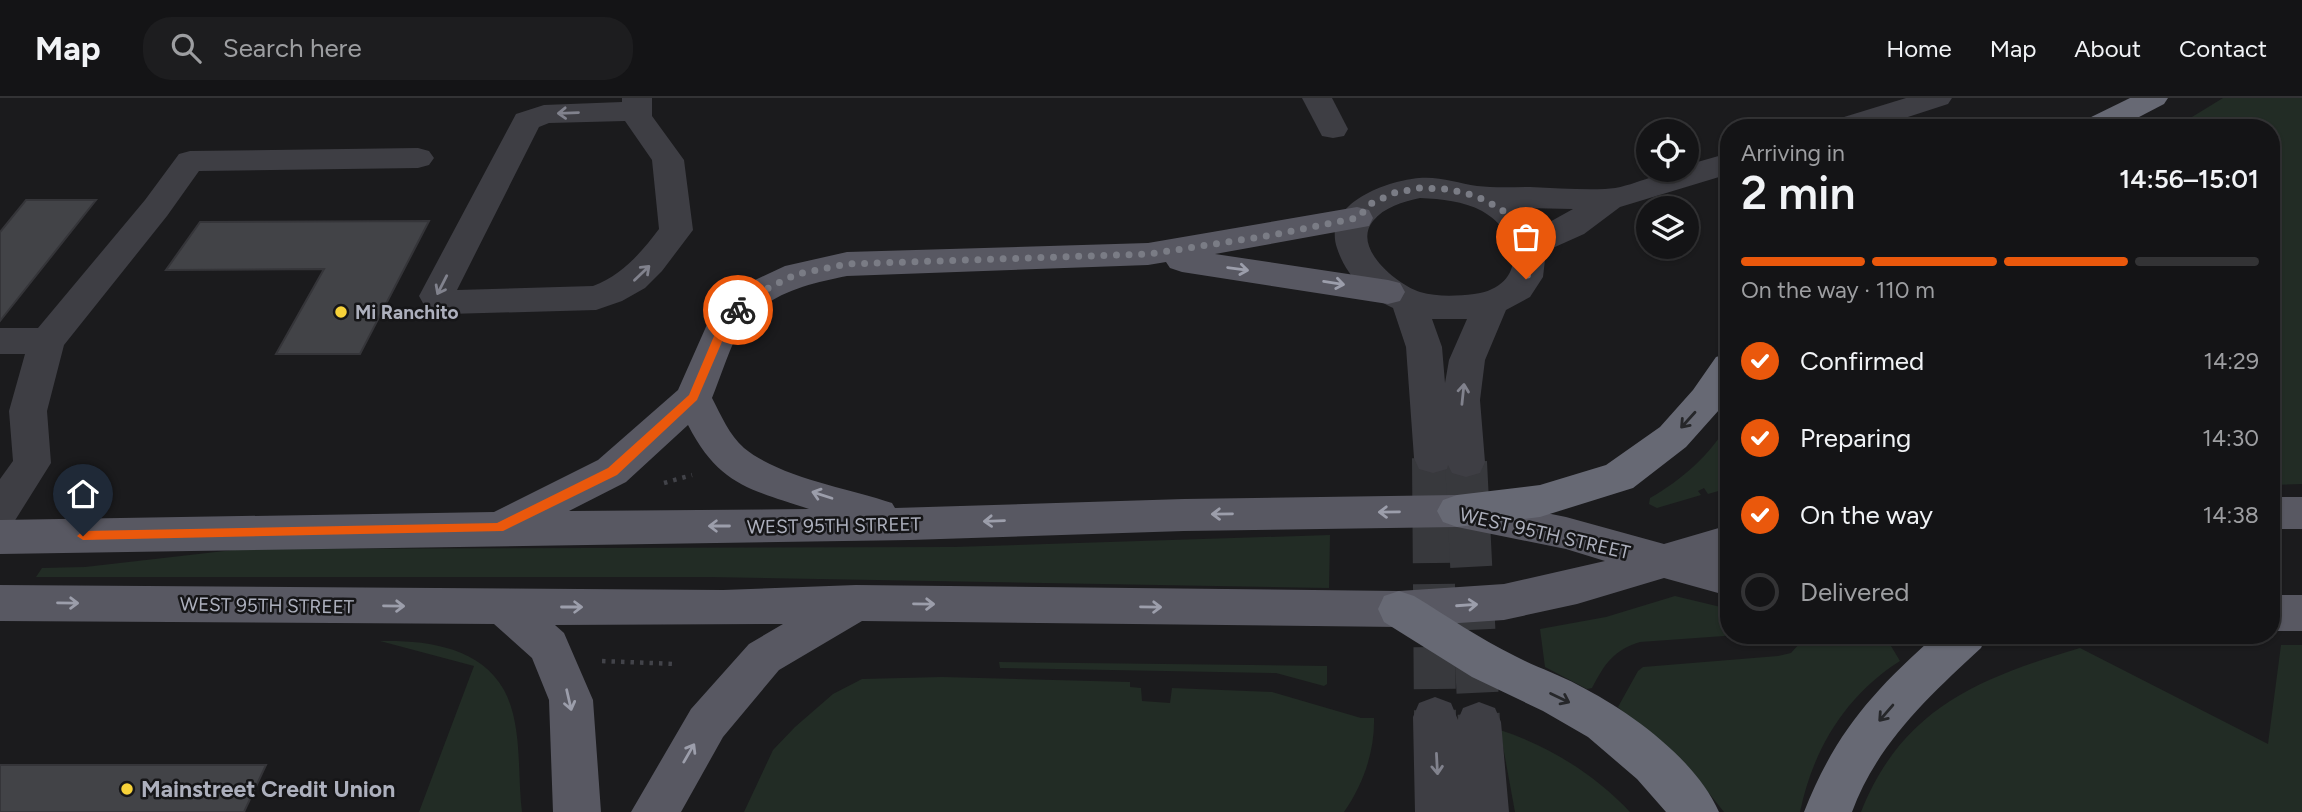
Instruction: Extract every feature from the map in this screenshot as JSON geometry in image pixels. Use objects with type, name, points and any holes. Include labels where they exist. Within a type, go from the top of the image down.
[{"type":"highway","points":[[2111,119],[2152,98]]},
{"type":"highway","points":[[1457,511],[1540,501],[1619,477],[1673,437],[1706,400],[1720,379]]},
{"type":"highway","points":[[1399,609],[1498,669],[1569,702],[1629,741],[1678,788],[1695,812]]},
{"type":"highway","points":[[1828,812],[1835,789],[1858,745],[1891,706],[1956,644]]},
{"type":"main road","points":[[499,528],[612,471],[693,397],[722,329],[750,297],[797,274],[847,264],[1149,254],[1273,235],[1357,218]]},
{"type":"main road","points":[[1149,254],[1398,296]]},
{"type":"main road","points":[[693,397],[719,446],[732,460],[761,476],[910,524]]},
{"type":"main road","name":"WEST 95TH STREET","points":[[0,537],[910,524],[1184,515],[1457,511],[1566,534],[1720,577]]},
{"type":"main road","points":[[2280,513],[2302,513]]},
{"type":"main road","name":"WEST 95TH STREET","points":[[0,603],[723,608],[856,603],[1399,609],[1504,602],[1577,586],[1720,545]]},
{"type":"main road","points":[[655,812],[707,723],[764,657],[856,603]]},
{"type":"main road","points":[[504,607],[549,646],[571,700],[578,812]]},
{"type":"main road","points":[[2280,613],[2302,613]]},
{"type":"street","points":[[1317,98],[1333,129]]},
{"type":"street","points":[[1870,119],[1937,98]]},
{"type":"street","points":[[637,104],[636,117],[668,160],[676,230],[652,264],[620,291],[596,298],[448,302],[436,296],[527,121],[544,114],[637,104]]},
{"type":"street","points":[[0,511],[32,463],[15,433],[28,411],[47,341],[156,208],[190,160],[418,158]]},
{"type":"street","points":[[1531,245],[1572,226],[1609,200],[1720,166]]},
{"type":"street","points":[[1476,196],[1501,209],[1520,226],[1531,245],[1532,262],[1526,279],[1512,293],[1492,303],[1465,308],[1436,308],[1398,296],[1367,275],[1354,256],[1352,237],[1357,218],[1372,203],[1394,193],[1420,188],[1448,189],[1476,196],[1609,200]]},
{"type":"street","points":[[1398,296],[1424,347],[1449,460],[1467,360],[1492,303]]},
{"type":"street","points":[[0,341],[47,341]]},
{"type":"street","points":[[1435,717],[1439,812]]},
{"type":"street","points":[[1479,722],[1485,812]]},
{"type":"path","points":[[594,661],[675,664]]},
{"type":"shaded area","points":[[2223,98],[2302,98],[2302,484],[2280,485],[2280,119],[2189,119]]},
{"type":"shaded area","points":[[1720,436],[1720,491],[1708,494],[1704,488],[1698,491],[1701,495],[1657,508],[1649,504],[1650,498],[1684,475]]},
{"type":"shaded area","points":[[1330,535],[1329,588],[710,577],[36,577],[42,568],[85,567],[242,549],[954,547]]},
{"type":"shaded area","points":[[1675,596],[1720,607],[1720,636],[1640,642],[1631,645],[1617,653],[1601,671],[1592,688],[1587,689],[1545,667],[1540,629],[1606,617]]},
{"type":"shaded area","points":[[380,641],[415,642],[450,649],[466,655],[494,675],[504,690],[514,718],[522,812],[419,812],[474,666]]},
{"type":"shaded area","points":[[1799,644],[1890,644],[1900,661],[1863,690],[1835,726],[1814,767],[1800,812],[1724,812],[1708,792],[1618,707],[1638,671],[1643,667],[1791,653]]},
{"type":"shaded area","points":[[2281,645],[2302,645],[2302,812],[1861,812],[1878,776],[1898,747],[1922,722],[1948,702],[2009,672],[2080,648],[2268,744]]},
{"type":"shaded area","points":[[999,662],[1327,666],[1327,684],[1324,686],[1276,673],[1000,668]]},
{"type":"shaded area","points":[[942,677],[1130,682],[1130,687],[1141,688],[1142,701],[1170,703],[1172,688],[1272,692],[1361,718],[1374,718],[1374,730],[1362,779],[1344,812],[744,812],[773,750],[833,694],[862,679]]},
{"type":"shaded area","points":[[1500,730],[1536,744],[1570,763],[1601,785],[1630,812],[1515,812]]},
{"type":"building","points":[[26,200],[96,200],[0,321],[0,232]]},
{"type":"building","name":"Mi Ranchito","points":[[429,221],[360,354],[276,354],[324,269],[166,270],[200,222]]},
{"type":"building","name":"Mainstreet Credit Union","points":[[0,765],[266,765],[244,812],[0,812]]},
{"type":"tunnel","points":[[1433,458],[1435,717]]},
{"type":"tunnel","points":[[1466,462],[1479,722]]},
{"type":"way so far","points":[[738,310],[750,297],[797,274],[847,264],[1149,254],[1273,235],[1357,218],[1372,203],[1394,193],[1420,188],[1448,189],[1476,196],[1501,209],[1520,226],[1531,245],[1532,262],[1526,279]]},
{"type":"place","name":"Mi Ranchito","points":[[341,312]]},
{"type":"place","name":"Mainstreet Credit Union","points":[[127,789]]},
{"type":"route","points":[[83,536],[499,528],[612,471],[693,397],[722,329],[738,310]]}]
